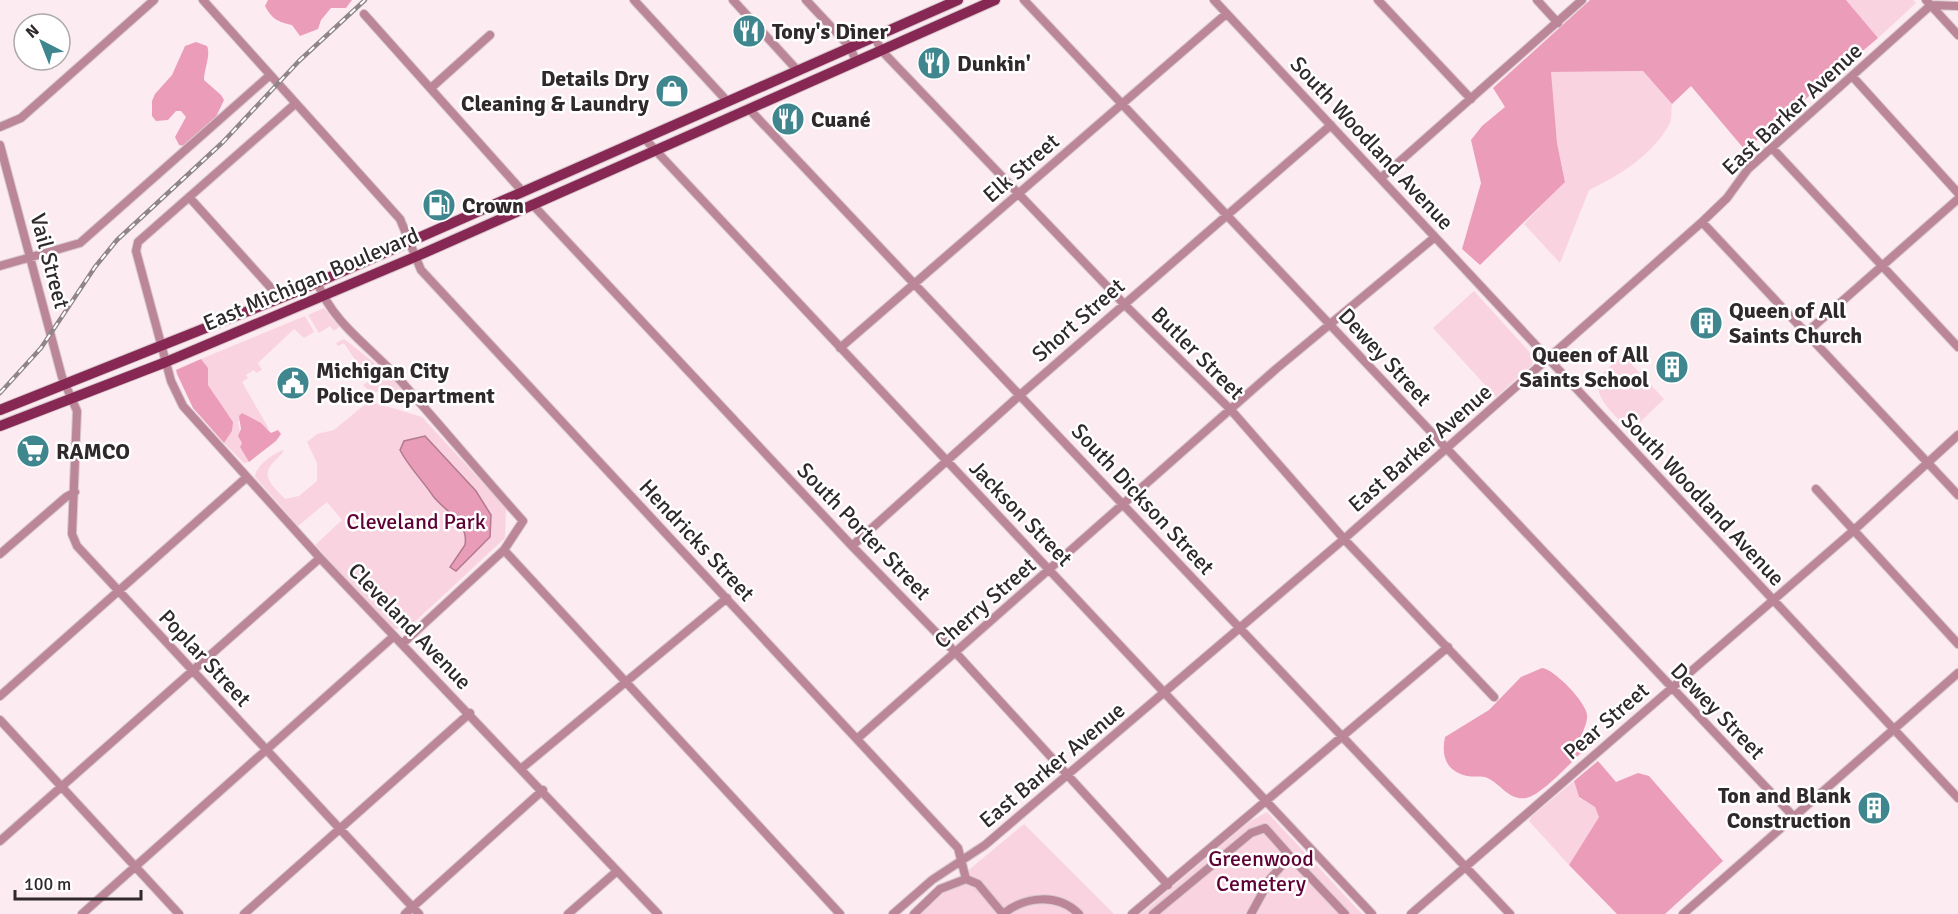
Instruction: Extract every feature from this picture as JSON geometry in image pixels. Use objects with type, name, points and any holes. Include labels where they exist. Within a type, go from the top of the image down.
[{"type":"main road","name":"East Michigan Boulevard","points":[[0,410],[163,347],[409,243],[956,0]]},
{"type":"main road","name":"East Michigan Boulevard","points":[[0,426],[166,362],[415,258],[995,0]]},
{"type":"street","points":[[0,127],[21,118],[154,0]]},
{"type":"street","name":"Hendricks Street","points":[[203,0],[400,219],[421,270],[958,848],[966,879]]},
{"type":"street","points":[[634,0],[727,102]]},
{"type":"street","points":[[733,0],[798,70]]},
{"type":"street","points":[[806,0],[850,47],[855,61]]},
{"type":"street","name":"Dewey Street","points":[[1024,0],[1794,817]]},
{"type":"street","name":"South Woodland Avenue","points":[[1214,0],[1958,798]]},
{"type":"street","points":[[1378,0],[1471,99]]},
{"type":"street","points":[[1538,0],[1558,23]]},
{"type":"street","points":[[1381,178],[1582,0]]},
{"type":"street","points":[[1928,3],[1958,6]]},
{"type":"street","points":[[1928,3],[1958,35]]},
{"type":"street","name":"East Barker Avenue","points":[[893,914],[932,880],[985,845],[1068,773],[1165,694],[1549,359],[1702,222],[1727,198],[1748,169],[1852,76],[1928,3]]},
{"type":"street","points":[[364,14],[523,192]]},
{"type":"street","name":"Elk Street","points":[[840,348],[1226,14]]},
{"type":"street","points":[[431,88],[490,35]]},
{"type":"street","name":"Butler Street","points":[[875,36],[881,50],[1124,304],[1231,410],[1344,539],[1494,697]]},
{"type":"street","points":[[0,266],[80,243],[269,75]]},
{"type":"street","points":[[1852,76],[1958,193]]},
{"type":"street","points":[[280,298],[189,198],[295,104]]},
{"type":"street","name":"South Dickson Street","points":[[749,109],[1510,914]]},
{"type":"street","name":"Short Street","points":[[852,546],[1020,395],[1331,125]]},
{"type":"street","name":"Jackson Street","points":[[644,138],[1372,914]]},
{"type":"street","name":"Vail Street","points":[[0,144],[65,386]]},
{"type":"street","points":[[1772,148],[1958,346]]},
{"type":"street","name":"Cleveland Avenue","points":[[189,198],[138,242],[137,246],[171,381],[183,406],[320,558],[470,713],[658,914]]},
{"type":"street","points":[[1806,333],[1958,199]]},
{"type":"street","name":"South Porter Street","points":[[532,204],[852,546],[956,653],[1168,885]]},
{"type":"street","points":[[1702,222],[1958,495]]},
{"type":"street","name":"Cherry Street","points":[[858,738],[1231,410],[1435,237]]},
{"type":"street","points":[[317,282],[322,296],[346,330],[398,378],[523,521],[504,550],[402,644]]},
{"type":"street","name":"Poplar Street","points":[[65,386],[76,411],[72,534],[77,546],[416,911]]},
{"type":"street","name":"Pear Street","points":[[1411,914],[1854,531],[1958,435]]},
{"type":"street","points":[[0,696],[247,477]]},
{"type":"street","points":[[1816,489],[1958,644]]},
{"type":"street","points":[[0,554],[66,497],[75,492]]},
{"type":"street","points":[[504,550],[624,684],[840,914]]},
{"type":"street","points":[[0,841],[320,558]]},
{"type":"street","points":[[522,768],[727,598]]},
{"type":"street","points":[[82,914],[394,636]]},
{"type":"street","points":[[1132,914],[1448,647]]},
{"type":"street","points":[[1683,914],[1958,673]]},
{"type":"street","points":[[244,914],[470,713]]},
{"type":"street","points":[[0,720],[179,914]]},
{"type":"street","points":[[405,914],[416,911],[543,790]]},
{"type":"street","points":[[1153,914],[1258,828],[1264,828],[1345,914]]},
{"type":"street","points":[[1254,913],[1270,879],[1290,856]]},
{"type":"street","points":[[568,914],[617,871]]},
{"type":"street","points":[[914,914],[940,889],[966,879],[978,884],[1003,914],[1018,904],[1045,899],[1060,902],[1079,914]]},
{"type":"green space","points":[[1846,0],[1913,0],[1916,3],[1878,38]]},
{"type":"green space","points":[[1643,71],[1672,104],[1670,123],[1655,145],[1635,163],[1589,190],[1560,263],[1524,224],[1565,181],[1557,143],[1550,72]]},
{"type":"green space","points":[[1474,291],[1534,357],[1532,365],[1496,397],[1433,328]]},
{"type":"green space","points":[[324,308],[339,327],[334,331],[330,326],[319,333],[308,315]]},
{"type":"green space","points":[[305,316],[314,332],[304,338],[294,329],[258,363],[262,370],[256,373],[254,370],[246,375],[248,378],[242,382],[269,429],[238,421],[242,443],[240,447],[249,462],[244,463],[224,443],[232,431],[230,417],[208,385],[208,368],[201,359]]},
{"type":"green space","points":[[344,339],[394,378],[411,400],[368,390],[363,385],[369,381],[344,343],[338,346],[336,343]]},
{"type":"green space","points":[[1623,355],[1664,399],[1631,431],[1606,406],[1601,398],[1598,382],[1609,367]]},
{"type":"green space","name":"Cleveland Park","points":[[369,401],[422,417],[506,508],[505,538],[407,629],[393,629],[315,545],[342,520],[327,502],[298,526],[255,477],[262,464],[284,450],[269,469],[268,478],[285,499],[299,496],[317,481],[317,463],[307,442],[317,434],[334,430]]},
{"type":"green space","points":[[1574,781],[1579,798],[1595,807],[1599,817],[1569,865],[1529,821]]},
{"type":"green space","name":"Greenwood Cemetery","points":[[1267,812],[1362,914],[1141,914],[1249,822]]},
{"type":"green space","points":[[1024,824],[1114,914],[908,914],[940,885],[964,874]]},
{"type":"shaded area","points":[[268,0],[352,0],[346,8],[331,8],[321,20],[318,29],[300,36],[292,25],[279,21],[270,14],[265,6]]},
{"type":"shaded area","points":[[1590,0],[1846,0],[1878,38],[1745,150],[1691,86],[1672,104],[1643,71],[1551,72],[1557,143],[1565,182],[1480,265],[1462,249],[1481,183],[1471,140],[1482,126],[1505,107],[1493,88]]},
{"type":"shaded area","points":[[196,42],[207,46],[208,50],[204,80],[224,100],[216,117],[185,146],[179,145],[175,137],[186,117],[181,111],[176,111],[168,120],[156,121],[152,116],[152,101],[155,94],[172,75],[185,46]]},
{"type":"shaded area","points":[[201,359],[208,368],[208,385],[233,422],[232,431],[224,443],[193,408],[177,374],[176,370]]},
{"type":"shaded area","points":[[242,413],[261,423],[271,433],[278,430],[281,434],[276,441],[249,462],[240,447],[242,443],[238,436],[241,429],[239,416]]},
{"type":"shaded area","points":[[425,436],[476,491],[491,515],[490,537],[456,571],[450,567],[465,545],[463,529],[455,517],[433,496],[400,450],[404,441]]},
{"type":"shaded area","points":[[1542,668],[1561,680],[1585,709],[1586,722],[1578,743],[1583,751],[1548,785],[1533,796],[1526,798],[1514,797],[1485,777],[1467,776],[1454,770],[1445,756],[1445,737],[1489,710],[1521,677]]},
{"type":"shaded area","points":[[1598,761],[1616,782],[1638,773],[1649,776],[1723,861],[1665,914],[1617,914],[1569,865],[1599,817],[1595,807],[1579,797],[1574,781]]},
{"type":"railway","points":[[0,393],[41,348],[95,267],[117,240],[223,142],[299,61],[365,0]]},
{"type":"place","name":"Tony's Diner","points":[[749,31]]},
{"type":"place","name":"Dunkin'","points":[[934,63]]},
{"type":"place","name":"Details Dry Cleaning & Laundry","points":[[672,91]]},
{"type":"place","name":"Cuané","points":[[788,119]]},
{"type":"place","name":"Crown","points":[[439,205]]},
{"type":"place","name":"Queen of All Saints Church","points":[[1706,323]]},
{"type":"place","name":"Queen of All Saints School","points":[[1672,367]]},
{"type":"place","name":"Michigan City Police Department","points":[[293,383]]},
{"type":"place","name":"RAMCO","points":[[33,451]]},
{"type":"place","name":"Ton and Blank Construction","points":[[1874,808]]}]
